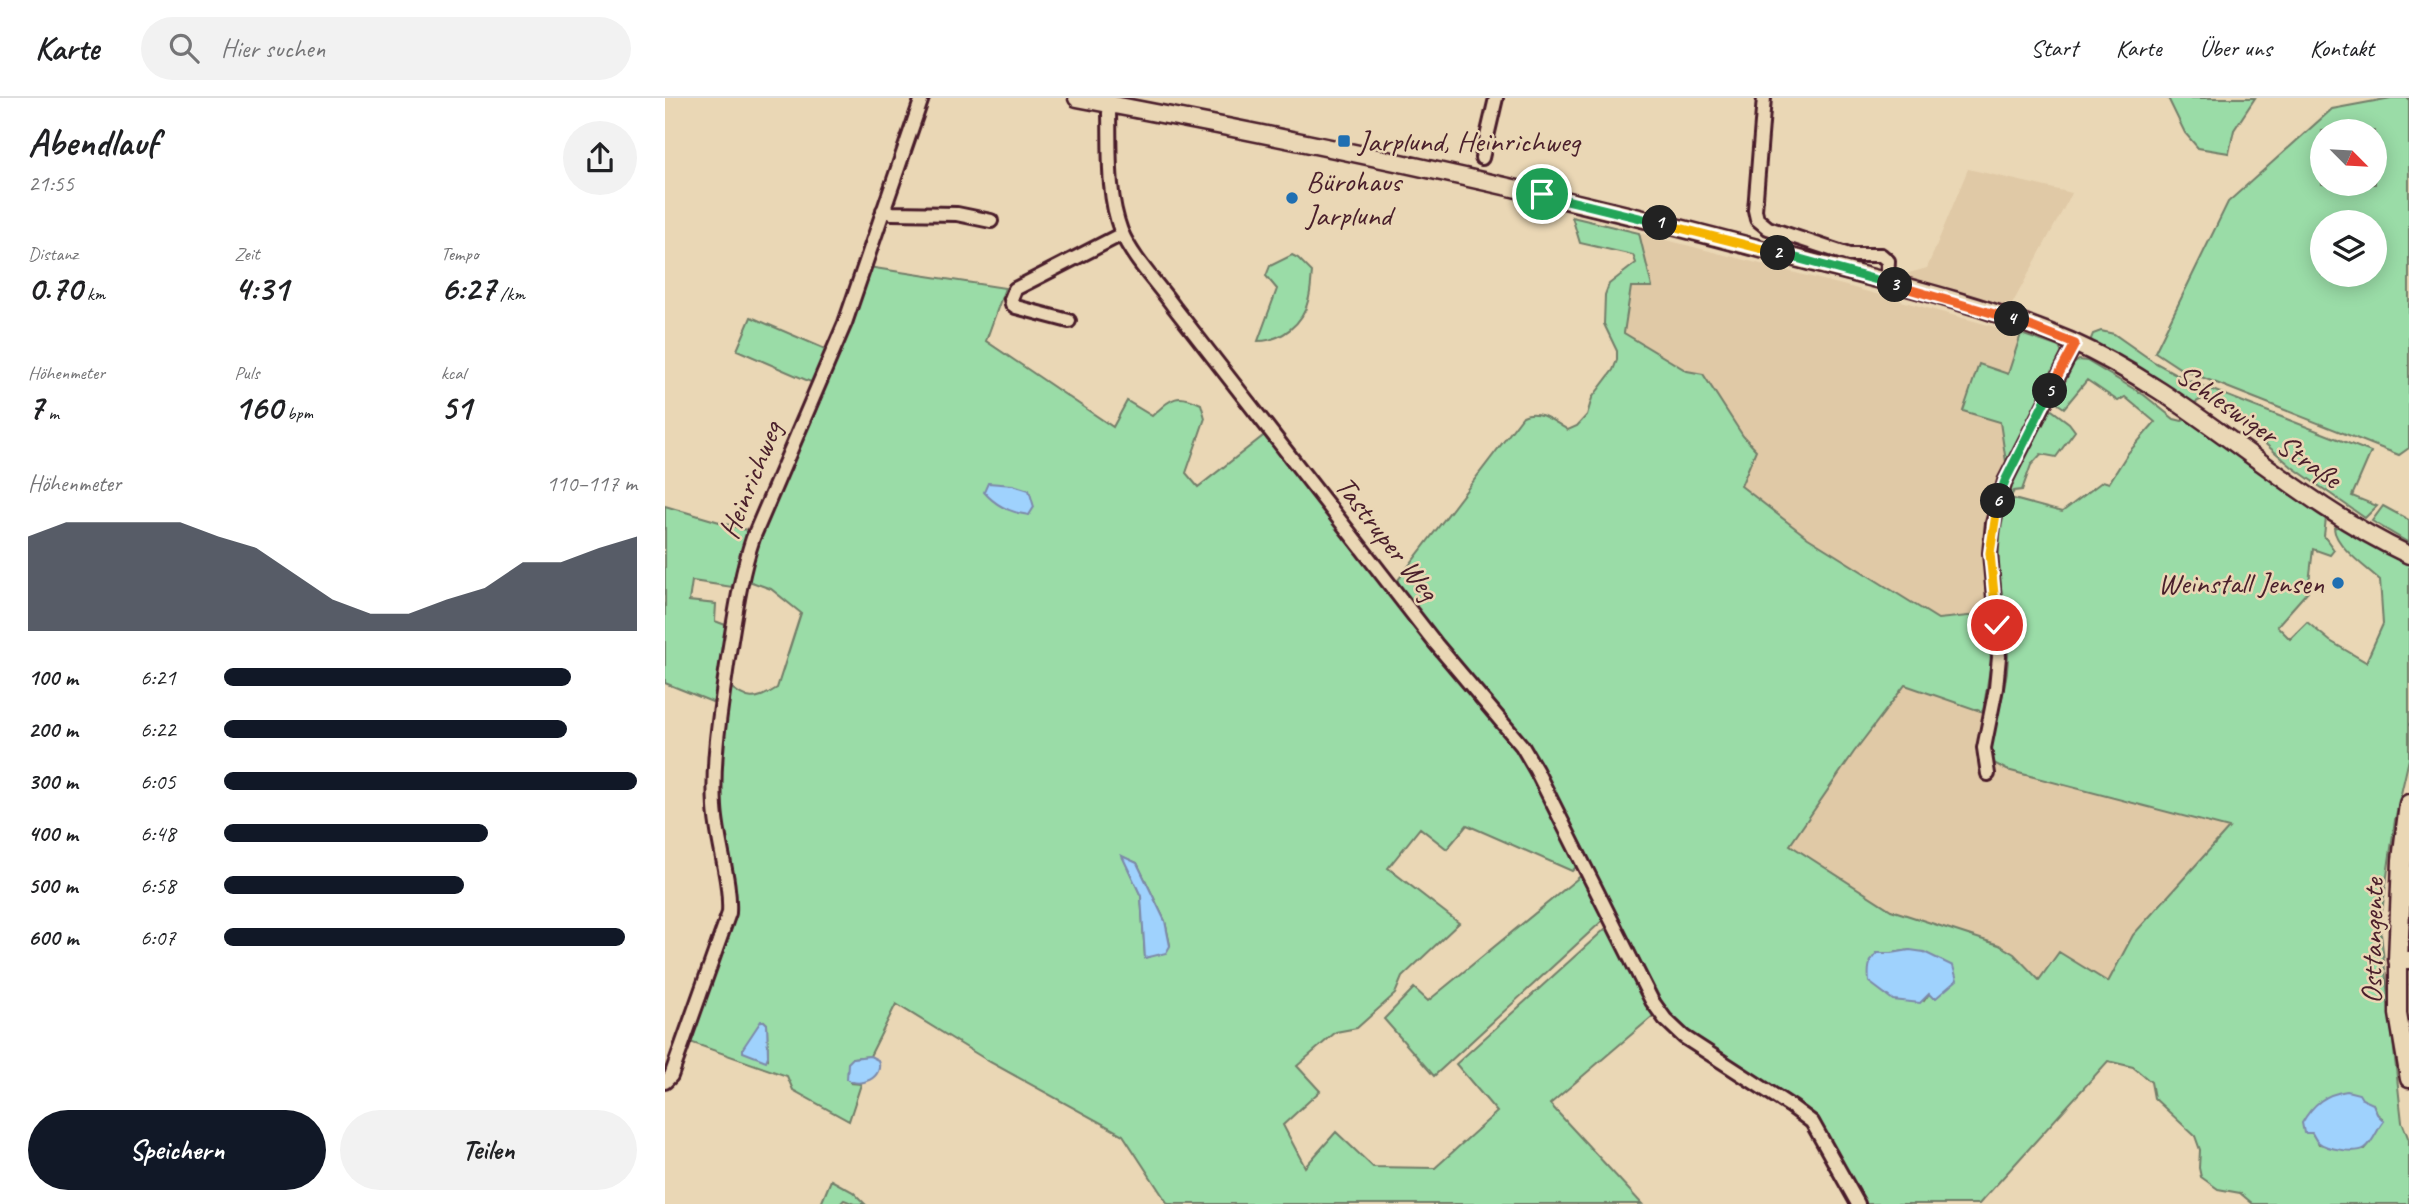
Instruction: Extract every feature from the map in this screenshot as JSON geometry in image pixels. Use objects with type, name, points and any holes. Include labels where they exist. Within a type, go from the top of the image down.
[{"type":"highway","name":"Osttangente","points":[[2403,968],[2402,860],[2409,804]]},
{"type":"main road","name":"Schleswiger Straße","points":[[1077,98],[1542,194],[1887,282],[2016,320],[2075,344],[2150,383],[2335,514],[2409,555]]},
{"type":"main road","name":"Osttangente","points":[[2403,968],[2398,1014],[2409,1079]]},
{"type":"street","name":"Heinrichweg","points":[[665,1082],[671,1076],[729,913],[730,899],[718,843],[714,773],[721,705],[742,572],[753,538],[845,323],[922,98]]},
{"type":"street","points":[[1482,158],[1496,98]]},
{"type":"street","points":[[1764,98],[1755,210],[1757,219],[1768,228],[1849,255],[1881,255],[1888,261],[1887,282]]},
{"type":"street","name":"Tastruper Weg","points":[[1111,104],[1112,202],[1122,234],[1174,307],[1436,645],[1521,746],[1555,806],[1652,1001],[1684,1037],[1812,1122],[1858,1204]]},
{"type":"street","points":[[883,210],[892,213],[957,214],[991,221]]},
{"type":"street","points":[[1069,321],[1016,307],[1011,299],[1015,289],[1122,234]]},
{"type":"street","points":[[1988,774],[1984,748],[1999,657],[1990,553],[1993,523],[2005,481],[2075,344]]},
{"type":"shaded area","points":[[1968,169],[2072,193],[2009,310],[1906,281],[1898,276],[1927,268]]},
{"type":"shaded area","points":[[1639,233],[2021,334],[2008,374],[1980,364],[1963,411],[2000,422],[2006,462],[1992,503],[1983,557],[1988,614],[1938,620],[1808,538],[1740,486],[1756,450],[1688,371],[1624,333],[1631,287],[1652,287]]},
{"type":"shaded area","points":[[1905,685],[1983,712],[1974,752],[2007,770],[2229,828],[2133,935],[2108,982],[2039,981],[2014,954],[1999,945],[1891,910],[1790,845],[1854,752]]},
{"type":"green space","points":[[2168,98],[2255,98],[2234,130],[2229,153],[2198,148],[2185,133]]},
{"type":"green space","points":[[2391,98],[2409,98],[2409,448],[2399,455],[2181,369],[2155,352],[2228,202],[2310,129],[2310,196],[2387,196],[2387,119],[2321,119],[2332,109]]},
{"type":"green space","points":[[1572,217],[1639,233],[1652,287],[1631,287],[1624,333],[1687,371],[1703,374],[1743,436],[1756,450],[1741,486],[1808,538],[1938,619],[1988,614],[1992,656],[1983,712],[1905,685],[1854,752],[1790,845],[1891,910],[1999,945],[2014,954],[2039,980],[2059,952],[2108,982],[2133,935],[2229,828],[2007,770],[1990,761],[2008,658],[1999,570],[2001,526],[2012,486],[2029,447],[2049,408],[2075,431],[2056,457],[2041,454],[2031,465],[2022,490],[2014,491],[2010,498],[2062,512],[2103,481],[2109,483],[2128,453],[2155,422],[2125,397],[2118,401],[2087,380],[2064,408],[2052,400],[2072,365],[2079,360],[2087,361],[2144,395],[2174,419],[2182,421],[2189,418],[2326,518],[2324,536],[2334,550],[2330,555],[2313,549],[2308,591],[2277,626],[2290,639],[2307,622],[2330,641],[2366,662],[2383,624],[2380,580],[2346,549],[2334,528],[2341,525],[2409,562],[2409,759],[2395,820],[2380,925],[2402,1122],[2409,1140],[2409,1204],[2253,1204],[2240,1193],[2218,1189],[2201,1177],[2200,1150],[2195,1136],[2154,1098],[2151,1082],[2133,1067],[2108,1061],[1979,1204],[1862,1204],[1817,1119],[1755,1075],[1698,1040],[1674,1020],[1662,1002],[1534,758],[1438,642],[1395,584],[1523,416],[1541,415],[1568,430],[1577,426],[1587,415],[1592,398],[1613,370],[1617,351],[1604,324],[1605,295],[1609,284],[1636,263],[1633,255],[1580,243]],"holes":[[[1910,950],[1940,993],[1936,997],[1929,994],[1924,1001],[1877,953]],[[2373,1104],[2382,1118],[2365,1149],[2319,1144],[2312,1133]]]},
{"type":"green space","points":[[1292,255],[1312,272],[1310,294],[1305,309],[1290,330],[1275,338],[1258,341],[1277,289],[1266,276],[1270,266]]},
{"type":"green space","points":[[868,267],[1005,288],[986,341],[1113,427],[1127,401],[1152,416],[1174,399],[1185,398],[1201,404],[1205,418],[1186,473],[1198,487],[1267,433],[1433,651],[1517,749],[1578,865],[1572,871],[1467,825],[1447,849],[1420,828],[1388,868],[1459,923],[1402,977],[1395,994],[1357,1028],[1336,1032],[1297,1066],[1320,1091],[1283,1125],[1305,1167],[1336,1132],[1373,1167],[1435,1168],[1497,1112],[1456,1064],[1606,928],[1612,929],[1653,1016],[1550,1104],[1642,1204],[1168,1204],[1123,1135],[990,1062],[896,1004],[870,1056],[853,1058],[851,1083],[861,1084],[849,1121],[793,1090],[787,1076],[687,1041],[730,918],[718,797],[728,685],[751,698],[763,696],[777,688],[801,613],[771,589],[743,579],[811,423]],"holes":[[[1123,857],[1137,863],[1165,921],[1170,945],[1145,958],[1141,896]],[[764,1021],[767,1024],[768,1059],[744,1048]]]},
{"type":"green space","points":[[751,317],[830,351],[813,383],[737,350]]},
{"type":"green space","points":[[2101,331],[2114,334],[2154,362],[2187,380],[2371,452],[2352,496],[2377,506],[2365,518],[2292,467],[2215,400],[2206,397],[2192,404],[2094,347],[2091,339],[2093,334]]},
{"type":"green space","points":[[2021,334],[2059,347],[2063,355],[2006,462],[2000,422],[1963,411],[1979,364],[2008,374]]},
{"type":"green space","points":[[665,506],[750,531],[732,587],[692,581],[689,601],[716,604],[715,621],[728,626],[715,703],[665,683]]},
{"type":"green space","points":[[2383,506],[2409,520],[2409,543],[2372,521]]},
{"type":"green space","points":[[1583,874],[1603,910],[1602,921],[1434,1076],[1384,1019],[1414,988],[1428,1001]]},
{"type":"green space","points":[[831,1180],[853,1192],[865,1204],[844,1200],[840,1204],[821,1204]]},
{"type":"water","points":[[988,483],[1013,485],[1029,490],[1034,507],[1029,515],[1010,511],[999,505],[984,492]]},
{"type":"water","points":[[1122,856],[1137,863],[1165,921],[1170,946],[1166,953],[1145,958],[1141,896]]},
{"type":"water","points":[[1910,950],[1924,952],[1953,966],[1957,980],[1936,998],[1929,994],[1920,1003],[1893,1000],[1869,982],[1869,966],[1877,953]]},
{"type":"water","points":[[761,1021],[767,1024],[766,1061],[743,1052]]},
{"type":"water","points":[[870,1056],[878,1060],[878,1072],[875,1076],[858,1083],[847,1079],[848,1063],[853,1058]]},
{"type":"water","points":[[2347,1091],[2359,1094],[2362,1099],[2373,1104],[2384,1121],[2370,1143],[2361,1150],[2348,1151],[2327,1147],[2317,1141],[2312,1133],[2304,1133],[2302,1123],[2315,1105],[2326,1097]]},
{"type":"place","name":"Jarplund, Heinrichweg","points":[[1344,141]]},
{"type":"place","name":"Bürohaus Jarplund","points":[[1292,198]]},
{"type":"place","name":"Weinstall Jensen","points":[[2338,583]]},
{"type":"route","points":[[1542,194],[1933,295],[2016,320],[2075,344],[2005,481],[1998,501],[1990,553],[1997,625]]}]
